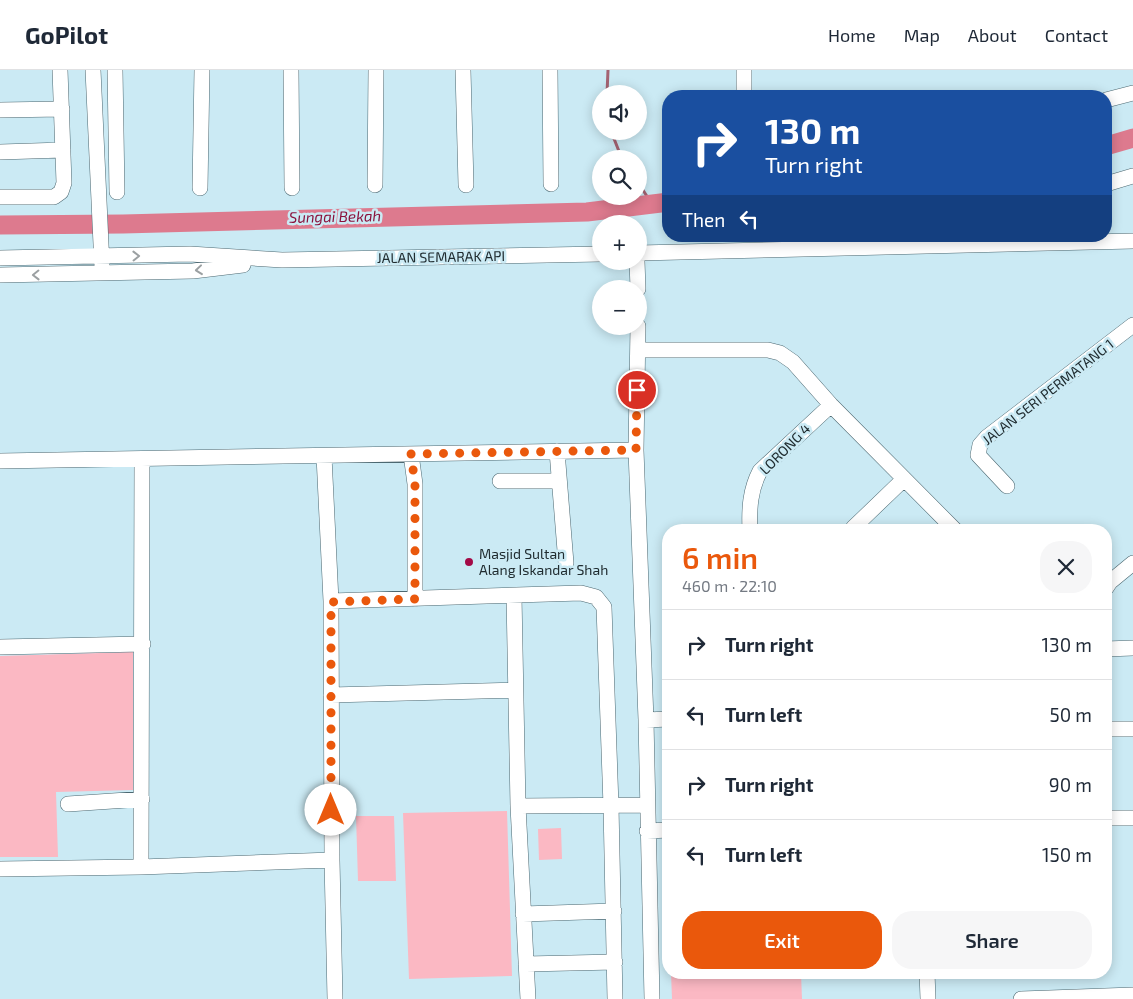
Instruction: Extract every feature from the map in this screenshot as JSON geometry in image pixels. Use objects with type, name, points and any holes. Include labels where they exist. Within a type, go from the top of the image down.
[{"type":"street","points":[[0,197],[54,197],[61,192],[64,183],[60,70]]},
{"type":"street","points":[[93,70],[102,273]]},
{"type":"street","points":[[115,70],[117,192]]},
{"type":"street","points":[[200,188],[202,70]]},
{"type":"street","points":[[291,70],[292,188]]},
{"type":"street","points":[[375,185],[376,70]]},
{"type":"street","points":[[463,70],[466,185]]},
{"type":"street","points":[[550,70],[551,184]]},
{"type":"street","points":[[744,70],[744,90]]},
{"type":"street","points":[[1112,99],[1133,94]]},
{"type":"street","points":[[0,110],[62,109]]},
{"type":"street","points":[[0,152],[63,150]]},
{"type":"street","points":[[1112,182],[1133,176]]},
{"type":"street","points":[[1112,240],[1133,240]]},
{"type":"street","points":[[647,253],[819,242]]},
{"type":"street","name":"JALAN SEMARAK API","points":[[0,258],[101,249],[282,260],[592,254]]},
{"type":"street","name":"JALAN SEMARAK API","points":[[0,276],[192,271],[282,260]]},
{"type":"street","name":"JALAN SERI PERMATANG 1","points":[[1007,486],[978,454],[980,445],[1133,325]]},
{"type":"street","points":[[638,335],[636,450],[646,720],[652,999]]},
{"type":"street","points":[[638,350],[768,350],[780,353],[793,362],[831,405],[949,524]]},
{"type":"street","name":"LORONG 4","points":[[750,524],[749,510],[753,485],[760,471],[831,405]]},
{"type":"street","points":[[0,461],[636,450]]},
{"type":"street","points":[[557,451],[566,563]]},
{"type":"street","points":[[411,454],[415,484],[415,599]]},
{"type":"street","points":[[324,456],[331,602],[334,999]]},
{"type":"street","points":[[141,867],[142,459]]},
{"type":"street","points":[[857,524],[904,479]]},
{"type":"street","points":[[500,482],[559,481]]},
{"type":"street","points":[[1112,580],[1133,563]]},
{"type":"street","points":[[331,602],[581,593],[596,597],[604,607],[612,806],[615,999]]},
{"type":"street","points":[[514,596],[518,806],[528,999]]},
{"type":"street","points":[[0,647],[143,644]]},
{"type":"street","points":[[1112,649],[1133,648]]},
{"type":"street","points":[[331,695],[515,690]]},
{"type":"street","points":[[646,720],[662,719]]},
{"type":"street","points":[[1112,729],[1133,729]]},
{"type":"street","points":[[68,804],[142,799]]},
{"type":"street","points":[[518,806],[647,805]]},
{"type":"street","points":[[1112,818],[1133,818]]},
{"type":"street","points":[[648,831],[662,830]]},
{"type":"street","points":[[0,869],[141,867],[332,860]]},
{"type":"street","points":[[523,914],[614,912]]},
{"type":"street","points":[[526,964],[615,962]]},
{"type":"street","points":[[927,979],[928,999]]},
{"type":"street","points":[[1021,999],[1133,995]]},
{"type":"shaded area","points":[[133,652],[133,790],[56,792],[58,857],[0,857],[0,656]]},
{"type":"shaded area","points":[[507,811],[512,976],[409,979],[403,813]]},
{"type":"shaded area","points":[[356,816],[394,816],[396,881],[358,881]]},
{"type":"shaded area","points":[[561,828],[562,859],[539,860],[538,829]]},
{"type":"shaded area","points":[[671,979],[801,979],[802,999],[672,999]]},
{"type":"waterway","points":[[607,85],[608,70]]},
{"type":"waterway","name":"Sungai Bekah","points":[[1112,144],[1133,138]]},
{"type":"waterway","points":[[615,140],[618,150]]},
{"type":"waterway","points":[[647,196],[652,204]]},
{"type":"waterway","name":"Sungai Bekah","points":[[0,225],[123,224],[587,212],[662,203]]},
{"type":"place","name":"Masjid Sultan Alang Iskandar Shah","points":[[469,562]]},
{"type":"route","points":[[331,810],[331,602],[415,599],[415,484],[411,454],[636,450],[637,390]]}]
